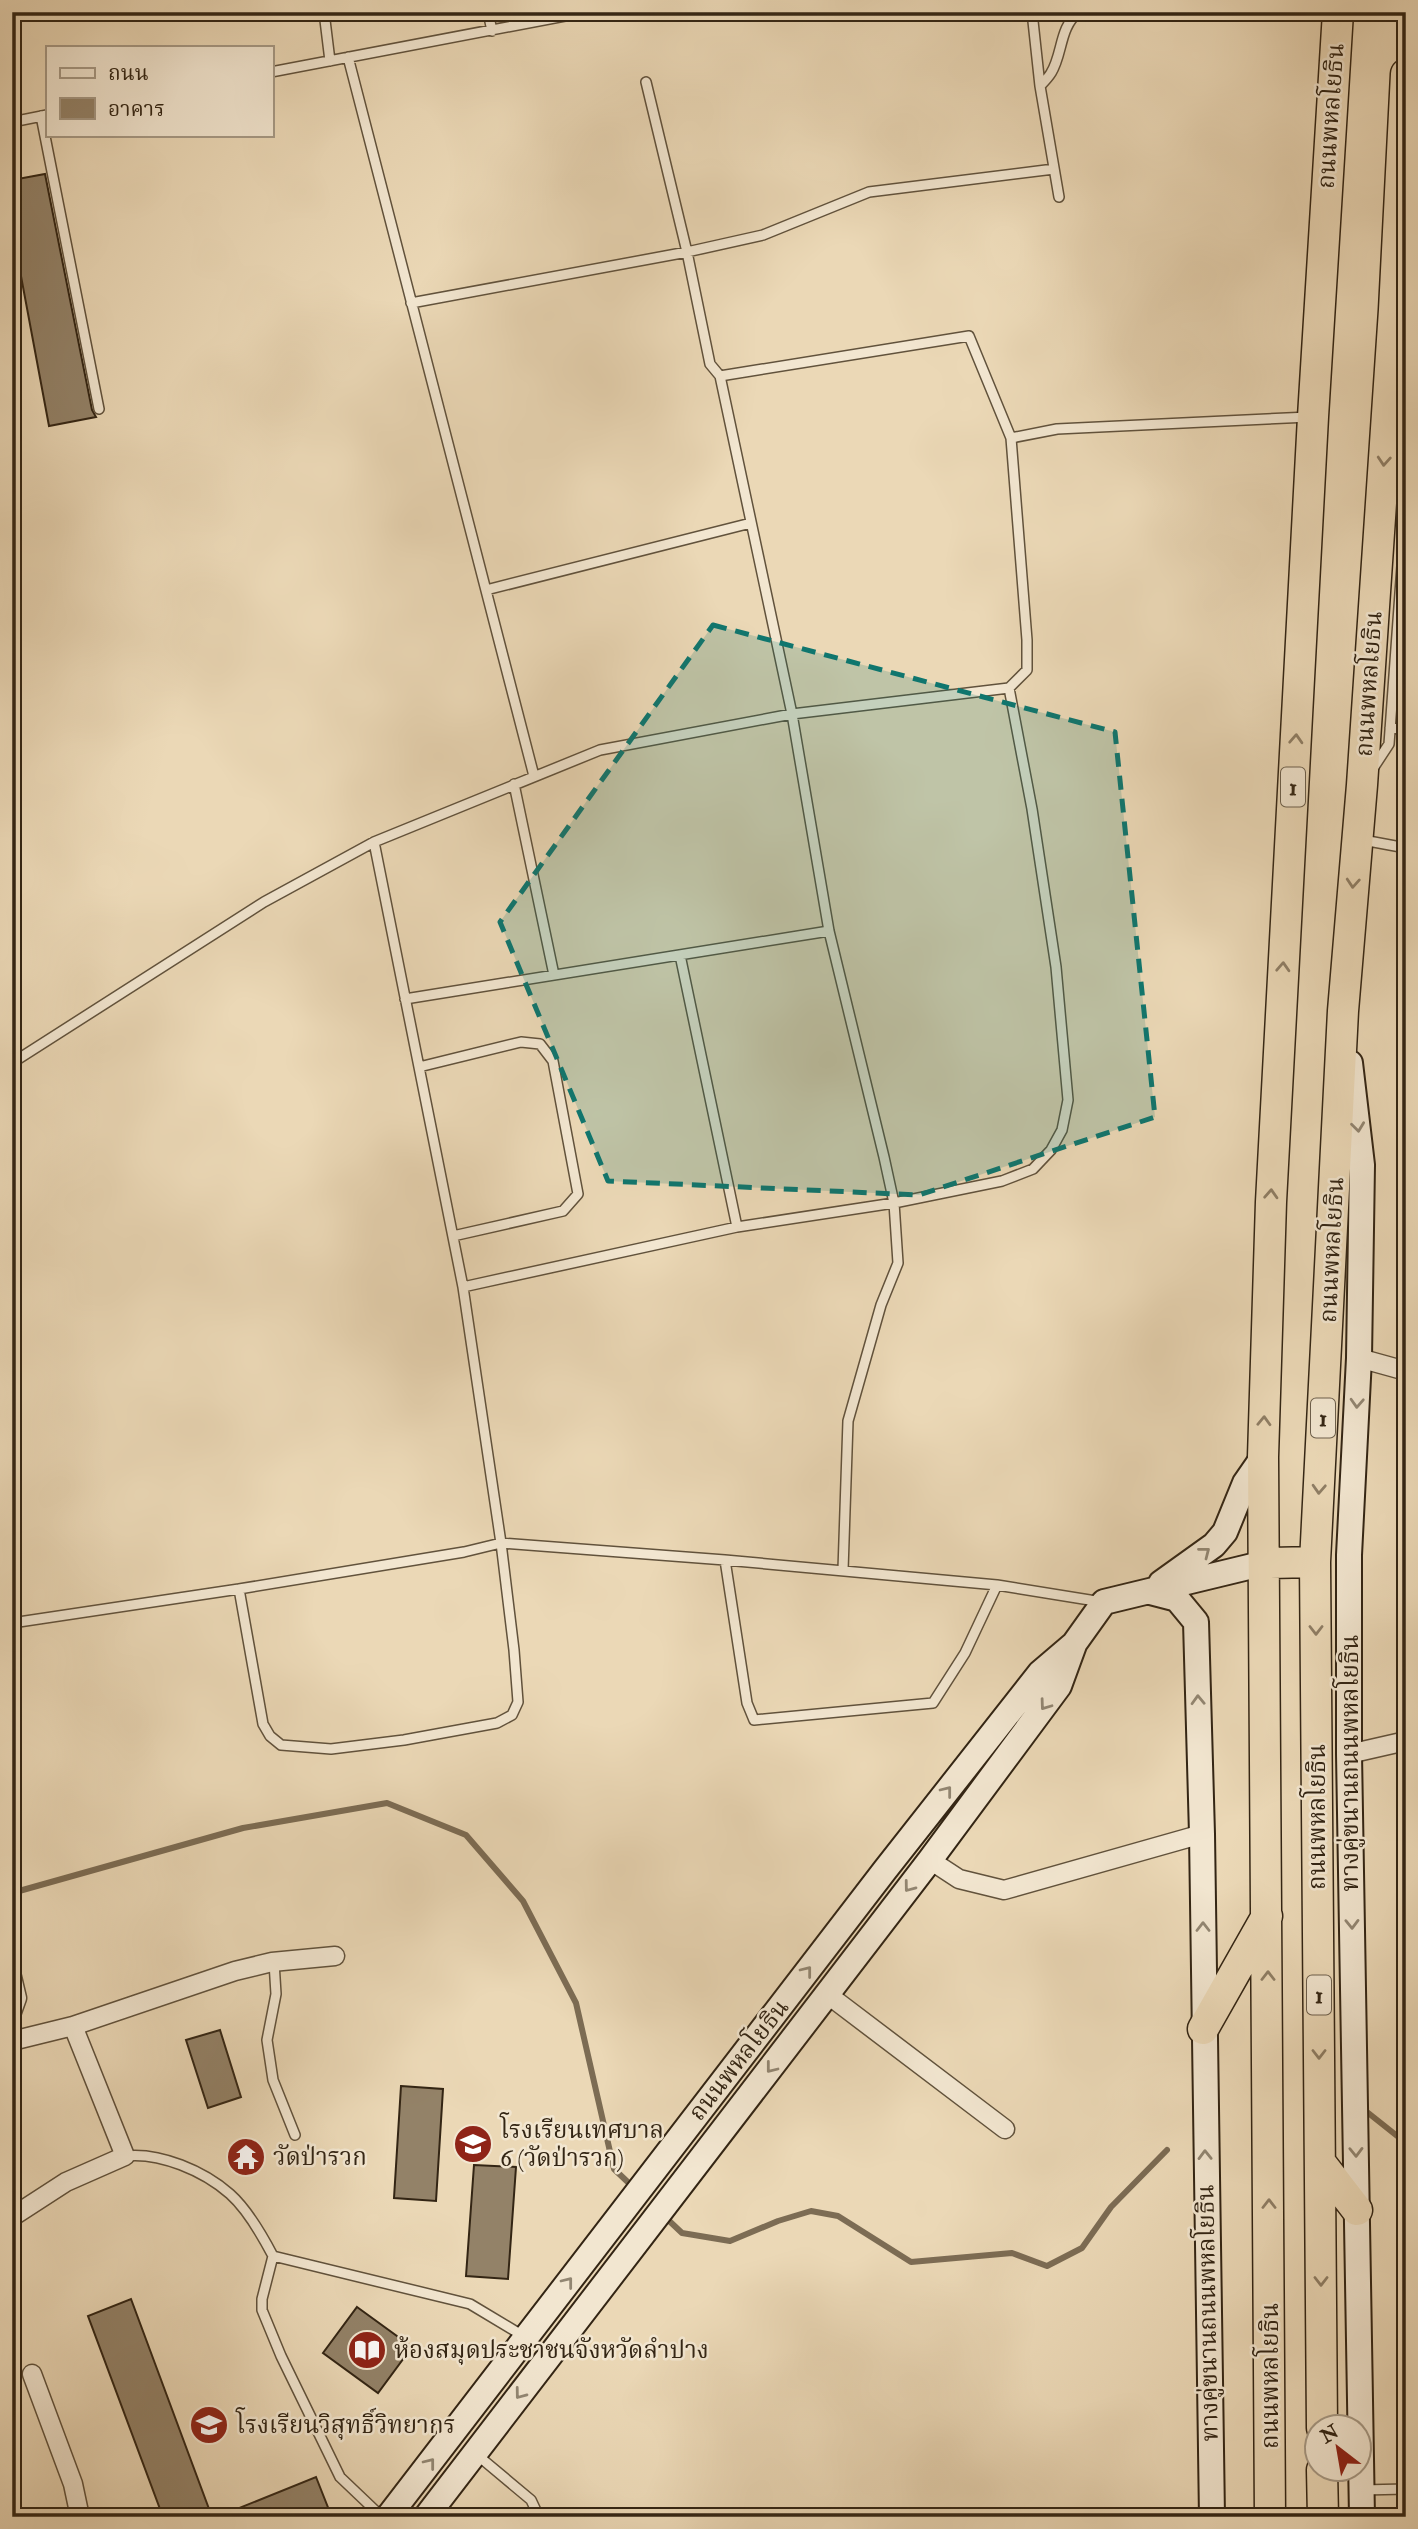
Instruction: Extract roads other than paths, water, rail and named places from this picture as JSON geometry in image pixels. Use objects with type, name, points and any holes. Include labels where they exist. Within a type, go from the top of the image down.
[{"type":"highway","name":"ถนนพหลโยธิน","points":[[1270,2517],[1263,1457],[1271,1202],[1313,417],[1338,12]]},
{"type":"highway","name":"ถนนพหลโยธิน","points":[[1322,2414],[1315,1562],[1343,1010],[1398,321],[1406,75]]},
{"type":"highway","points":[[1265,1563],[1315,1562]]},
{"type":"highway","points":[[1203,2029],[1268,1915]]},
{"type":"highway","points":[[1320,2162],[1357,2210]]},
{"type":"highway","points":[[1322,2484],[1322,2517]]},
{"type":"main road","name":"ทางคู่ขนานถนนพหลโยธิน","points":[[1343,1010],[1362,1165],[1359,1358],[1349,1555],[1349,1754],[1362,2517]]},
{"type":"main road","points":[[1150,1592],[1214,1545],[1225,1532],[1245,1483],[1263,1457]]},
{"type":"main road","points":[[1104,1602],[1265,1563]]},
{"type":"main road","name":"ทางคู่ขนานถนนพหลโยธิน","points":[[1150,1592],[1177,1599],[1196,1622],[1202,1834],[1212,2517]]},
{"type":"main road","name":"ถนนพหลโยธิน","points":[[388,2517],[868,1892],[1041,1672],[1074,1644],[1104,1602]]},
{"type":"main road","name":"ถนนพหลโยธิน","points":[[426,2517],[930,1860],[1059,1686],[1074,1644]]},
{"type":"street","points":[[1359,1358],[1406,1371]]},
{"type":"street","points":[[1349,1754],[1406,1741]]},
{"type":"street","points":[[930,1860],[959,1879],[1004,1890],[1202,1834]]},
{"type":"street","points":[[12,2041],[73,2026],[214,1978],[274,1962],[335,1956]]},
{"type":"street","points":[[12,1977],[17,1998],[12,2012]]},
{"type":"street","points":[[827,1994],[1005,2130]]},
{"type":"street","points":[[12,2217],[66,2182],[125,2156],[73,2026]]},
{"type":"street","points":[[32,2374],[73,2484],[80,2517]]},
{"type":"lane","points":[[324,12],[330,61]]},
{"type":"lane","points":[[488,12],[492,31]]},
{"type":"lane","points":[[273,72],[586,12]]},
{"type":"lane","points":[[1032,12],[1040,86],[1059,197]]},
{"type":"lane","points":[[1040,86],[1052,72],[1063,35],[1079,12]]},
{"type":"lane","points":[[348,57],[534,776]]},
{"type":"lane","points":[[646,82],[687,252],[710,364],[720,376],[792,714],[829,930],[894,1203],[898,1263],[881,1304],[848,1421],[843,1570]]},
{"type":"lane","points":[[12,122],[44,115]]},
{"type":"lane","points":[[48,136],[99,409]]},
{"type":"lane","points":[[411,303],[687,252],[762,234],[869,192],[1054,169]]},
{"type":"lane","points":[[12,1063],[264,901],[374,842],[600,750],[792,714],[1009,688],[1027,670],[1011,438],[969,336],[720,376]]},
{"type":"lane","points":[[1011,438],[1057,429],[1313,417]]},
{"type":"lane","points":[[1362,785],[1389,744],[1406,511]]},
{"type":"lane","points":[[486,590],[751,523]]},
{"type":"lane","points":[[463,1287],[737,1227],[894,1203],[1002,1181],[1033,1169],[1051,1150],[1062,1130],[1068,1100],[1056,967],[1032,808],[1009,688]]},
{"type":"lane","points":[[1390,728],[1406,729]]},
{"type":"lane","points":[[514,784],[554,975]]},
{"type":"lane","points":[[1356,839],[1406,848]]},
{"type":"lane","points":[[239,1589],[263,1724],[270,1736],[281,1745],[331,1749],[404,1741],[497,1723],[512,1715],[518,1702],[501,1544],[463,1287],[374,842]]},
{"type":"lane","points":[[405,999],[829,930]]},
{"type":"lane","points":[[680,955],[737,1227]]},
{"type":"lane","points":[[419,1067],[522,1042],[540,1044],[553,1061],[579,1194],[563,1211],[453,1236]]},
{"type":"lane","points":[[12,1623],[239,1589],[501,1544],[843,1570],[998,1585],[1104,1602]]},
{"type":"lane","points":[[725,1560],[747,1703],[754,1720],[933,1703],[965,1653],[998,1585]]},
{"type":"lane","points":[[274,1962],[276,1994],[268,2030],[269,2050],[273,2080],[295,2135]]},
{"type":"lane","points":[[125,2156],[140,2154],[196,2171],[230,2194],[246,2213],[273,2256],[470,2304],[526,2337]]},
{"type":"lane","points":[[273,2256],[261,2299],[262,2310],[281,2356],[341,2477],[382,2517]]},
{"type":"lane","points":[[475,2453],[531,2500],[538,2517]]},
{"type":"lane","points":[[1362,2490],[1406,2489]]},
{"type":"waterway","points":[[12,1893],[243,1828],[387,1803],[466,1835],[523,1901],[576,2003],[614,2169],[633,2187]]},
{"type":"waterway","points":[[1367,2112],[1406,2143]]},
{"type":"waterway","points":[[664,2216],[682,2233],[730,2241],[811,2211],[838,2216],[911,2262],[1012,2253],[1047,2266],[1082,2248],[1111,2207],[1167,2150]]},
{"type":"place","name":"โรงเรียนเทศบาล 6 (วัดป่ารวก)","points":[[473,2144]]},
{"type":"place","name":"วัดป่ารวก","points":[[246,2157]]},
{"type":"place","name":"ห้องสมุดประชาชนจังหวัดลำปาง","points":[[367,2350]]},
{"type":"place","name":"โรงเรียนวิสุทธิ์วิทยากร","points":[[209,2425]]}]
